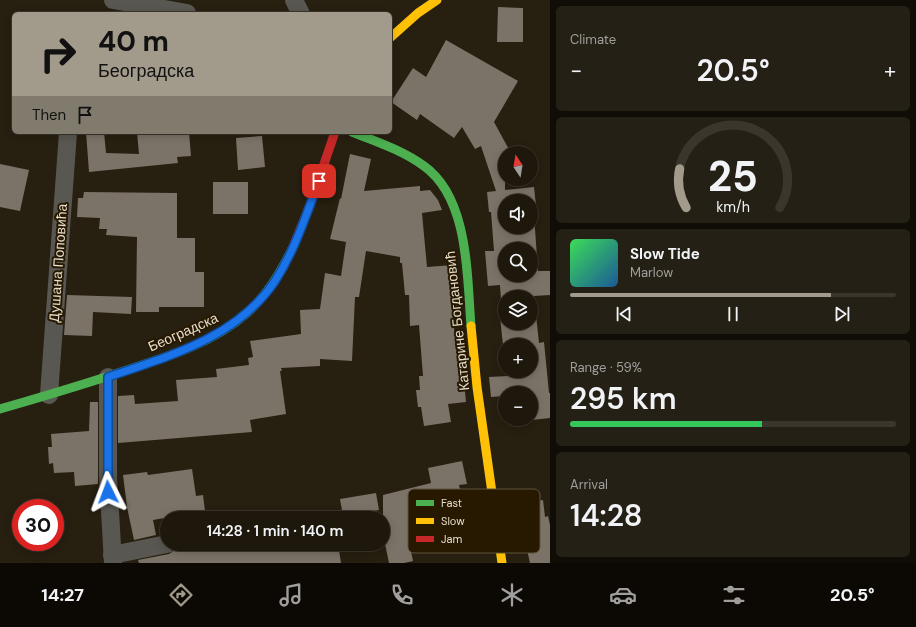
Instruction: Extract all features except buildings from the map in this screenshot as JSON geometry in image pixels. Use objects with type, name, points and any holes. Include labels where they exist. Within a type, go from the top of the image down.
[{"type":"street","points":[[113,0],[187,12]]},
{"type":"street","points":[[294,0],[300,12]]},
{"type":"street","points":[[392,36],[418,13],[437,0]]},
{"type":"street","name":"Душана Поповића","points":[[49,394],[68,134]]},
{"type":"street","name":"Београдска","points":[[0,409],[108,377],[172,355],[213,337],[245,315],[260,300],[275,281],[293,247],[319,181],[334,134]]},
{"type":"street","name":"Катарине Богдановић","points":[[357,134],[390,147],[421,163],[433,173],[443,186],[456,208],[463,238],[477,387],[491,489]]},
{"type":"street","points":[[108,377],[108,477],[113,559],[160,546]]},
{"type":"street","name":"Катарине Богдановић","points":[[501,553],[502,563]]},
{"type":"traffic: fast","points":[[357,134],[416,160],[439,180],[450,197],[458,218],[463,239],[471,326]]},
{"type":"traffic: fast","points":[[0,409],[148,363],[193,346],[221,332],[235,323],[261,299],[283,267],[292,249]]},
{"type":"traffic: slow","points":[[392,36],[418,13],[437,0]]},
{"type":"traffic: slow","points":[[471,326],[477,387],[491,489]]},
{"type":"traffic: slow","points":[[501,553],[502,563]]},
{"type":"traffic: jam","points":[[292,249],[309,208],[334,134]]},
{"type":"route","points":[[108,492],[108,377],[172,355],[213,337],[245,315],[268,291],[275,281],[293,247],[319,181]]}]
